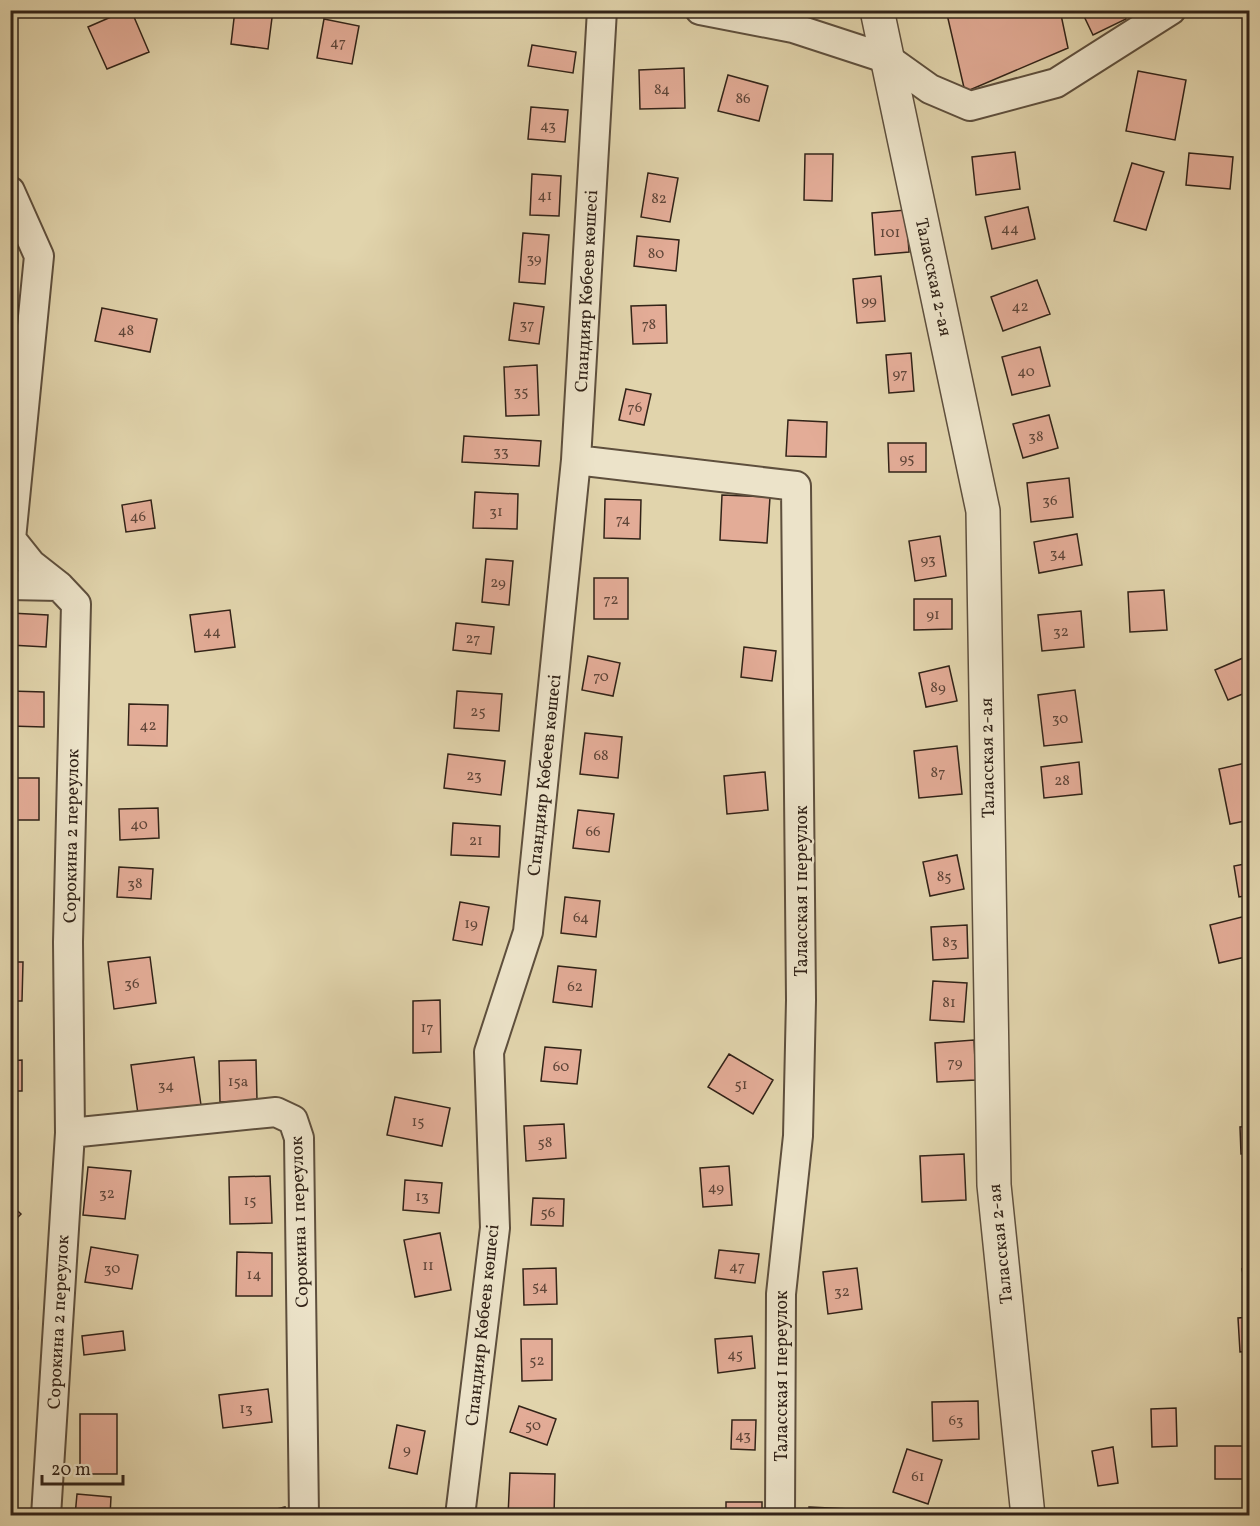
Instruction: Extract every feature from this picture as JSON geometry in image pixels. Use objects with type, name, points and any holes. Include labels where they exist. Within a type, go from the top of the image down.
[{"type":"street","points":[[700,10],[792,28],[888,59],[930,89],[970,106],[1056,83],[1171,10]]},
{"type":"street","name":"Таласская 2-ая","points":[[877,10],[983,511],[994,1185],[1028,1515]]},
{"type":"street","name":"Спандияр Көбеев көшесі","points":[[460,1515],[495,1228],[489,1052],[528,932],[576,460],[602,19]]},
{"type":"street","name":"Сорокина 2 переулок","points":[[10,191],[39,256],[11,539],[31,564],[59,586],[76,604],[68,942],[70,1133],[46,1515]]},
{"type":"street","name":"Таласская 1 переулок","points":[[576,460],[796,486],[801,1000],[798,1136],[781,1294],[780,1515]]},
{"type":"street","points":[[10,585],[59,586]]},
{"type":"street","name":"Сорокина 1 переулок","points":[[70,1133],[276,1112],[293,1120],[299,1138],[304,1515]]},
{"type":"building","points":[[131,10],[149,52],[107,69],[88,27]]},
{"type":"building","points":[[235,10],[273,10],[268,49],[231,44]]},
{"type":"building","points":[[946,10],[1060,10],[1068,48],[965,92]]},
{"type":"building","points":[[1081,10],[1122,10],[1126,19],[1093,35]]},
{"type":"building","points":[[324,19],[359,26],[352,64],[317,58]]},
{"type":"building","points":[[532,45],[576,52],[573,73],[528,66]]},
{"type":"building","points":[[684,68],[685,108],[640,109],[639,70]]},
{"type":"building","points":[[1138,71],[1186,80],[1175,140],[1126,131]]},
{"type":"building","points":[[728,75],[768,86],[759,121],[718,111]]},
{"type":"building","points":[[531,107],[568,110],[565,142],[528,139]]},
{"type":"building","points":[[1015,152],[1020,189],[976,195],[972,157]]},
{"type":"building","points":[[1189,153],[1233,157],[1230,189],[1186,185]]},
{"type":"building","points":[[805,154],[833,154],[832,201],[804,200]]},
{"type":"building","points":[[1132,163],[1164,172],[1146,230],[1114,221]]},
{"type":"building","points":[[648,173],[678,178],[670,222],[641,217]]},
{"type":"building","points":[[532,174],[561,176],[559,216],[530,215]]},
{"type":"building","points":[[1028,207],[1035,239],[992,249],[985,217]]},
{"type":"building","points":[[906,210],[909,252],[875,255],[872,213]]},
{"type":"building","points":[[523,233],[549,235],[545,284],[519,282]]},
{"type":"building","points":[[637,236],[679,240],[676,271],[634,266]]},
{"type":"building","points":[[881,276],[885,321],[857,323],[853,279]]},
{"type":"building","points":[[1037,280],[1050,314],[1003,331],[991,297]]},
{"type":"building","points":[[514,303],[544,307],[539,344],[509,340]]},
{"type":"building","points":[[666,305],[667,343],[633,344],[631,306]]},
{"type":"building","points":[[102,308],[157,319],[150,352],[95,341]]},
{"type":"building","points":[[1040,347],[1050,386],[1012,395],[1002,357]]},
{"type":"building","points":[[911,353],[914,391],[889,393],[886,355]]},
{"type":"building","points":[[537,365],[539,415],[506,416],[504,367]]},
{"type":"building","points":[[626,389],[651,394],[644,425],[619,420]]},
{"type":"building","points":[[1049,415],[1058,448],[1023,458],[1013,424]]},
{"type":"building","points":[[788,420],[827,422],[826,457],[786,456]]},
{"type":"building","points":[[464,436],[541,441],[539,466],[462,462]]},
{"type":"building","points":[[888,443],[926,443],[926,472],[889,472]]},
{"type":"building","points":[[1069,478],[1073,517],[1031,522],[1027,483]]},
{"type":"building","points":[[475,492],[518,494],[517,529],[473,528]]},
{"type":"building","points":[[722,495],[770,497],[767,543],[720,540]]},
{"type":"building","points":[[605,499],[641,500],[640,539],[604,538]]},
{"type":"building","points":[[151,500],[155,528],[126,532],[122,505]]},
{"type":"building","points":[[1077,534],[1082,565],[1039,573],[1034,542]]},
{"type":"building","points":[[940,536],[946,576],[915,581],[909,541]]},
{"type":"building","points":[[486,559],[513,561],[509,605],[482,602]]},
{"type":"building","points":[[594,578],[628,578],[628,619],[594,619]]},
{"type":"building","points":[[1164,590],[1167,630],[1130,632],[1128,592]]},
{"type":"building","points":[[914,599],[952,599],[952,629],[914,630]]},
{"type":"building","points":[[230,610],[235,647],[195,652],[190,615]]},
{"type":"building","points":[[1081,611],[1084,647],[1042,651],[1038,615]]},
{"type":"building","points":[[10,613],[48,615],[46,647],[10,645]]},
{"type":"building","points":[[456,623],[494,627],[491,654],[453,650]]},
{"type":"building","points":[[744,647],[776,651],[772,681],[741,677]]},
{"type":"building","points":[[1250,655],[1250,691],[1228,700],[1215,670]]},
{"type":"building","points":[[588,656],[620,663],[613,696],[582,690]]},
{"type":"building","points":[[949,666],[957,701],[926,707],[919,673]]},
{"type":"building","points":[[1075,690],[1082,742],[1044,746],[1038,695]]},
{"type":"building","points":[[10,691],[44,692],[44,727],[10,726]]},
{"type":"building","points":[[457,691],[502,694],[499,731],[454,728]]},
{"type":"building","points":[[129,704],[168,705],[167,746],[128,745]]},
{"type":"building","points":[[585,733],[622,737],[618,778],[580,774]]},
{"type":"building","points":[[957,746],[962,794],[919,798],[914,751]]},
{"type":"building","points":[[448,754],[505,761],[501,795],[444,788]]},
{"type":"building","points":[[1079,762],[1082,794],[1044,798],[1041,767]]},
{"type":"building","points":[[1250,762],[1250,820],[1230,824],[1219,769]]},
{"type":"building","points":[[765,772],[768,810],[727,814],[724,776]]},
{"type":"building","points":[[10,778],[39,778],[39,820],[10,820]]},
{"type":"building","points":[[158,808],[159,838],[120,840],[119,809]]},
{"type":"building","points":[[578,810],[614,814],[609,852],[573,848]]},
{"type":"building","points":[[453,823],[500,826],[499,857],[451,855]]},
{"type":"building","points":[[957,855],[964,889],[930,896],[923,862]]},
{"type":"building","points":[[10,862],[13,862],[11,896],[10,896]]},
{"type":"building","points":[[1250,863],[1250,895],[1239,897],[1234,866]]},
{"type":"building","points":[[119,867],[153,869],[151,899],[117,897]]},
{"type":"building","points":[[565,897],[600,901],[596,937],[561,933]]},
{"type":"building","points":[[460,902],[489,907],[482,945],[453,940]]},
{"type":"building","points":[[1250,915],[1250,956],[1219,963],[1210,925]]},
{"type":"building","points":[[967,925],[968,958],[933,960],[931,927]]},
{"type":"building","points":[[150,957],[156,1003],[114,1009],[108,962]]},
{"type":"building","points":[[10,962],[23,962],[22,1001],[10,1001]]},
{"type":"building","points":[[558,966],[596,970],[592,1007],[553,1002]]},
{"type":"building","points":[[1250,974],[1250,1009],[1244,1008]]},
{"type":"building","points":[[933,981],[967,983],[964,1022],[930,1020]]},
{"type":"building","points":[[440,1000],[441,1052],[413,1053],[413,1001]]},
{"type":"building","points":[[974,1040],[976,1080],[937,1082],[935,1043]]},
{"type":"building","points":[[545,1047],[581,1050],[577,1084],[541,1081]]},
{"type":"building","points":[[729,1054],[773,1080],[753,1114],[708,1087]]},
{"type":"building","points":[[194,1057],[201,1105],[138,1114],[131,1065]]},
{"type":"building","points":[[22,1060],[22,1091],[10,1091],[10,1061]]},
{"type":"building","points":[[256,1060],[257,1100],[220,1102],[219,1061]]},
{"type":"building","points":[[395,1097],[450,1108],[442,1146],[387,1135]]},
{"type":"building","points":[[564,1124],[566,1158],[526,1161],[524,1126]]},
{"type":"building","points":[[1250,1126],[1250,1153],[1241,1154],[1240,1127]]},
{"type":"building","points":[[964,1154],[966,1200],[922,1202],[920,1156]]},
{"type":"building","points":[[729,1166],[732,1205],[703,1207],[700,1168]]},
{"type":"building","points":[[88,1167],[131,1171],[125,1219],[83,1215]]},
{"type":"building","points":[[1250,1167],[1250,1200],[1249,1200],[1244,1168]]},
{"type":"building","points":[[270,1176],[272,1223],[230,1224],[229,1177]]},
{"type":"building","points":[[405,1180],[442,1183],[439,1213],[403,1210]]},
{"type":"building","points":[[533,1198],[564,1199],[563,1226],[531,1225]]},
{"type":"building","points":[[10,1204],[21,1214],[10,1225]]},
{"type":"building","points":[[440,1233],[451,1290],[415,1297],[404,1240]]},
{"type":"building","points":[[91,1247],[138,1255],[132,1289],[85,1282]]},
{"type":"building","points":[[719,1250],[759,1254],[755,1283],[715,1278]]},
{"type":"building","points":[[237,1252],[272,1253],[272,1296],[236,1296]]},
{"type":"building","points":[[556,1268],[557,1304],[524,1305],[523,1269]]},
{"type":"building","points":[[857,1268],[862,1309],[828,1314],[823,1272]]},
{"type":"building","points":[[1250,1268],[1250,1295],[1247,1296],[1242,1269]]},
{"type":"building","points":[[10,1274],[16,1274],[18,1309],[10,1309]]},
{"type":"building","points":[[1250,1317],[1250,1351],[1240,1352],[1238,1318]]},
{"type":"building","points":[[123,1331],[125,1350],[84,1355],[82,1336]]},
{"type":"building","points":[[752,1336],[755,1368],[718,1373],[715,1339]]},
{"type":"building","points":[[521,1339],[552,1339],[552,1380],[522,1381]]},
{"type":"building","points":[[268,1389],[272,1422],[223,1428],[219,1395]]},
{"type":"building","points":[[978,1401],[979,1439],[933,1441],[932,1402]]},
{"type":"building","points":[[519,1406],[556,1419],[547,1445],[510,1432]]},
{"type":"building","points":[[1176,1408],[1177,1446],[1152,1447],[1151,1409]]},
{"type":"building","points":[[80,1414],[117,1414],[117,1474],[80,1474]]},
{"type":"building","points":[[732,1420],[756,1420],[755,1450],[731,1449]]},
{"type":"building","points":[[397,1425],[425,1431],[417,1474],[389,1468]]},
{"type":"building","points":[[1215,1446],[1250,1446],[1250,1479],[1215,1479]]},
{"type":"building","points":[[1113,1447],[1118,1483],[1098,1486],[1092,1451]]},
{"type":"building","points":[[907,1449],[942,1460],[928,1504],[893,1492]]},
{"type":"building","points":[[510,1473],[555,1474],[554,1516],[508,1516]]},
{"type":"building","points":[[77,1494],[111,1497],[110,1516],[75,1516]]},
{"type":"building","points":[[726,1502],[762,1502],[762,1516],[726,1516]]},
{"type":"building","points":[[285,1507],[287,1516],[249,1516]]},
{"type":"building","points":[[809,1507],[850,1509],[850,1516],[809,1516]]}]
